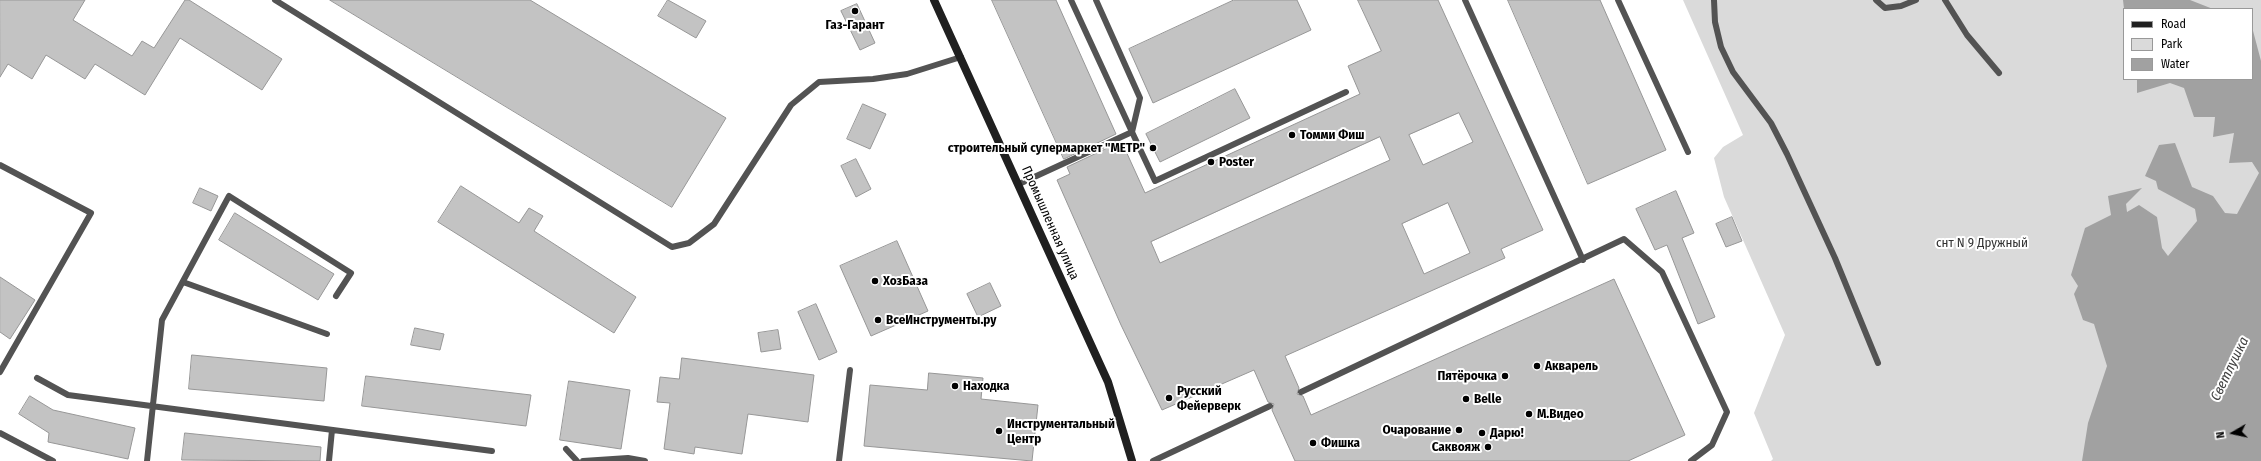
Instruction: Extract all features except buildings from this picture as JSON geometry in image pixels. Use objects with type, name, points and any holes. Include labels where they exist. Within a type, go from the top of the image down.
[{"type":"main road","name":"Промышленная улица","points":[[934,0],[1108,382],[1132,461]]},
{"type":"lane","points":[[275,0],[672,247],[689,243],[714,224],[792,105],[819,82],[873,79],[907,74],[961,57]]},
{"type":"lane","points":[[1071,0],[1154,182],[1346,92]]},
{"type":"lane","points":[[1096,0],[1140,98],[1132,132]]},
{"type":"lane","points":[[1465,0],[1584,260]]},
{"type":"lane","points":[[1618,0],[1688,152]]},
{"type":"lane","points":[[1714,0],[1715,22],[1721,47],[1734,72],[1771,123],[1787,154],[1835,258],[1878,362]]},
{"type":"lane","points":[[1876,0],[1885,8],[1901,6],[1916,0]]},
{"type":"lane","points":[[1945,0],[1967,35],[1999,74]]},
{"type":"lane","points":[[1019,184],[1132,132]]},
{"type":"lane","points":[[0,165],[91,213],[1,370]]},
{"type":"lane","points":[[147,461],[162,320],[229,196],[351,273],[336,296]]},
{"type":"lane","points":[[1301,392],[1584,260],[1624,239],[1662,272],[1727,412],[1712,445],[1691,461]]},
{"type":"lane","points":[[183,282],[327,334]]},
{"type":"lane","points":[[839,461],[850,370]]},
{"type":"lane","points":[[37,378],[68,395],[492,451]]},
{"type":"lane","points":[[1153,461],[1270,406]]},
{"type":"lane","points":[[329,461],[332,430]]},
{"type":"lane","points":[[0,433],[53,461]]},
{"type":"lane","points":[[566,449],[577,461]]},
{"type":"lane","points":[[583,461],[628,458],[645,461]]},
{"type":"green space","name":"снт N 9 Дружный","points":[[1683,0],[2261,0],[2261,461],[1771,461],[1773,459],[1754,413],[1785,335],[1724,197],[1714,158],[1723,147],[1743,135]]},
{"type":"water","points":[[2123,0],[2190,0],[2210,8],[2124,8]]},
{"type":"water","name":"Светлушка","points":[[2253,31],[2261,61],[2261,461],[2082,461],[2088,423],[2107,366],[2094,324],[2083,320],[2074,294],[2078,286],[2071,275],[2085,228],[2111,215],[2108,196],[2142,188],[2126,204],[2127,212],[2139,205],[2157,217],[2162,248],[2168,256],[2197,221],[2195,209],[2158,189],[2156,181],[2145,176],[2159,145],[2175,143],[2192,187],[2213,196],[2225,213],[2237,214],[2259,173],[2252,162],[2229,163],[2234,133],[2213,137],[2215,117],[2194,117],[2184,88],[2170,83],[2137,93],[2137,80],[2253,80]]},
{"type":"place","name":"Газ-Гарант","points":[[855,11]]},
{"type":"place","name":"Томми Фиш","points":[[1292,135]]},
{"type":"place","name":"строительный супермаркет \"МЕТР\"","points":[[1153,148]]},
{"type":"place","name":"Poster","points":[[1211,162]]},
{"type":"place","name":"ХозБаза","points":[[875,281]]},
{"type":"place","name":"ВсеИнструменты.ру","points":[[878,320]]},
{"type":"place","name":"Акварель","points":[[1537,366]]},
{"type":"place","name":"Пятёрочка","points":[[1505,376]]},
{"type":"place","name":"Находка","points":[[955,386]]},
{"type":"place","name":"Русский Фейерверк","points":[[1169,398]]},
{"type":"place","name":"Belle","points":[[1466,399]]},
{"type":"place","name":"М.Видео","points":[[1529,414]]},
{"type":"place","name":"Очарование","points":[[1459,430]]},
{"type":"place","name":"Инструментальный Центр","points":[[999,431]]},
{"type":"place","name":"Дарю!","points":[[1482,433]]},
{"type":"place","name":"Фишка","points":[[1313,443]]},
{"type":"place","name":"Саквояж","points":[[1488,447]]}]
